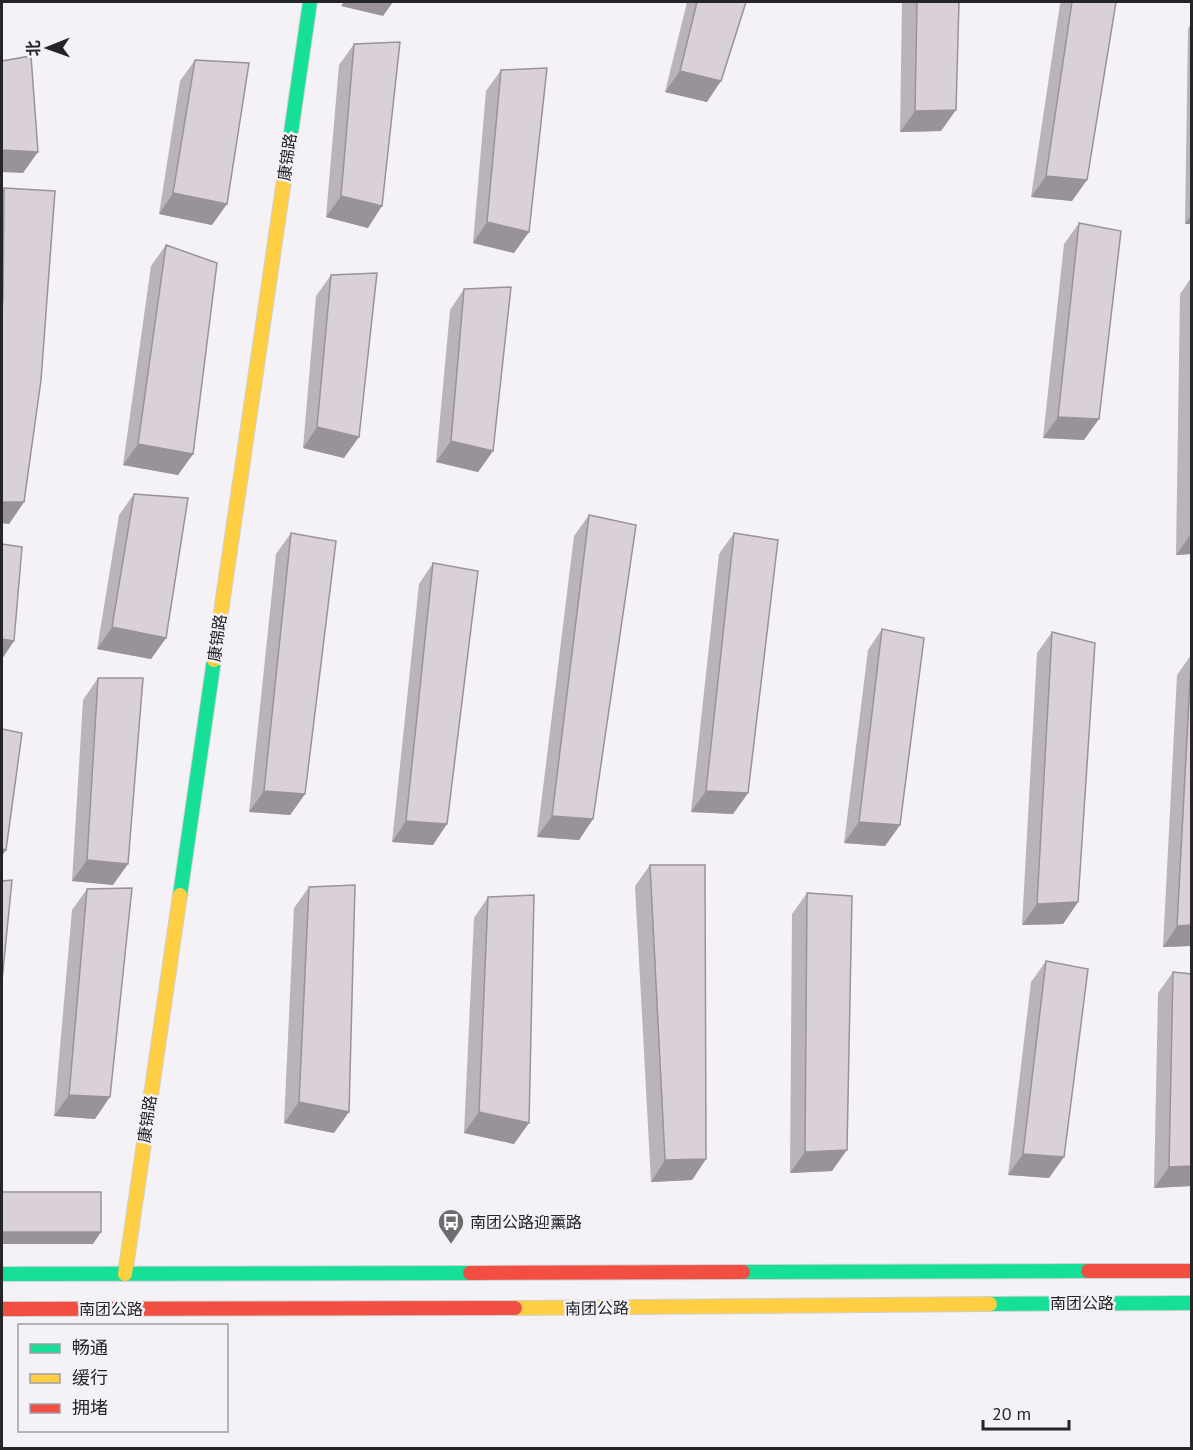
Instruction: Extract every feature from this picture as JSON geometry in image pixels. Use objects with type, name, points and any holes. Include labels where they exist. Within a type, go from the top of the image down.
[{"type":"main road","name":"康锦路","points":[[125,1274],[310,2]]},
{"type":"main road","name":"南团公路","points":[[2,1274],[1191,1271]]},
{"type":"main road","name":"南团公路","points":[[2,1309],[379,1310],[1191,1303]]},
{"type":"building","points":[[697,2],[746,2],[721,81],[680,71]]},
{"type":"building","points":[[917,2],[959,2],[956,110],[915,111]]},
{"type":"building","points":[[1072,2],[1116,2],[1087,180],[1046,176]]},
{"type":"building","points":[[400,42],[382,206],[341,196],[354,44]]},
{"type":"building","points":[[31,56],[38,152],[2,150],[2,61]]},
{"type":"building","points":[[195,60],[249,63],[227,204],[173,193]]},
{"type":"building","points":[[547,68],[529,232],[487,222],[501,70]]},
{"type":"building","points":[[4,188],[55,191],[41,380],[24,502],[2,502]]},
{"type":"building","points":[[1079,223],[1121,231],[1099,419],[1058,417]]},
{"type":"building","points":[[166,245],[217,263],[193,454],[138,444]]},
{"type":"building","points":[[377,273],[359,437],[317,427],[331,275]]},
{"type":"building","points":[[511,287],[493,451],[451,441],[464,289]]},
{"type":"building","points":[[134,494],[188,498],[166,638],[112,627]]},
{"type":"building","points":[[589,515],[636,525],[593,819],[552,816]]},
{"type":"building","points":[[291,533],[336,541],[305,794],[264,791]]},
{"type":"building","points":[[734,533],[778,540],[748,793],[706,791]]},
{"type":"building","points":[[2,544],[22,547],[14,641],[2,639]]},
{"type":"building","points":[[433,563],[478,571],[447,824],[406,821]]},
{"type":"building","points":[[882,629],[924,638],[900,825],[859,822]]},
{"type":"building","points":[[1052,632],[1095,643],[1078,902],[1037,904]]},
{"type":"building","points":[[1191,662],[1191,925],[1177,926]]},
{"type":"building","points":[[98,678],[143,678],[128,864],[87,860]]},
{"type":"building","points":[[2,729],[22,733],[6,850],[2,849]]},
{"type":"building","points":[[650,865],[705,865],[706,1159],[665,1160]]},
{"type":"building","points":[[12,880],[2,981],[2,881]]},
{"type":"building","points":[[355,885],[349,1112],[299,1102],[309,887]]},
{"type":"building","points":[[132,888],[110,1097],[69,1095],[87,889]]},
{"type":"building","points":[[807,893],[852,896],[847,1150],[805,1152]]},
{"type":"building","points":[[534,895],[529,1123],[479,1112],[488,897]]},
{"type":"building","points":[[1046,961],[1088,969],[1064,1157],[1023,1154]]},
{"type":"building","points":[[1173,972],[1191,974],[1191,1166],[1169,1167]]},
{"type":"building","points":[[2,1192],[101,1192],[101,1232],[2,1232]]},
{"type":"traffic: fast","points":[[289,146],[310,2]]},
{"type":"traffic: fast","points":[[180,895],[214,660]]},
{"type":"traffic: fast","points":[[743,1272],[1088,1271]]},
{"type":"traffic: fast","points":[[2,1274],[470,1273]]},
{"type":"traffic: fast","points":[[990,1304],[1192,1303]]},
{"type":"traffic: slow","points":[[214,660],[289,146]]},
{"type":"traffic: slow","points":[[125,1274],[180,895]]},
{"type":"traffic: slow","points":[[515,1308],[990,1304]]},
{"type":"traffic: jam","points":[[1088,1271],[1192,1271]]},
{"type":"traffic: jam","points":[[470,1273],[743,1272]]},
{"type":"traffic: jam","points":[[2,1309],[515,1308]]},
{"type":"place","name":"南团公路迎薰路","points":[[451,1245]]}]
